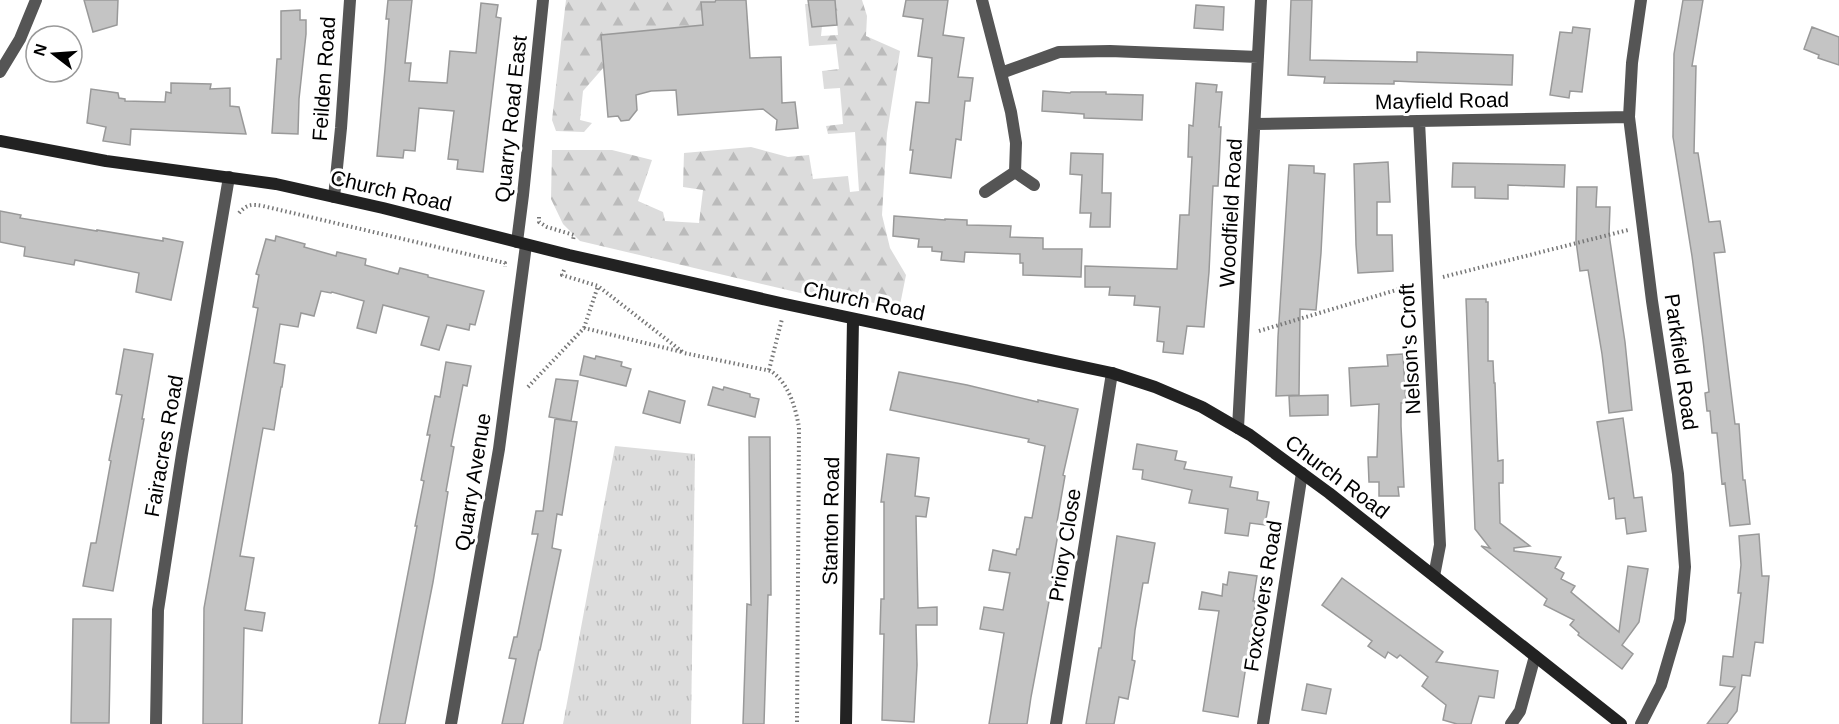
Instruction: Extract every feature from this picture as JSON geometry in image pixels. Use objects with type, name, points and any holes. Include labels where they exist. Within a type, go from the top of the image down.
[{"type":"main road","name":"Church Road","points":[[0,141],[106,161],[276,184],[521,244],[785,304],[1112,373],[1155,387],[1202,407],[1238,428],[1302,473],[1621,724]]},
{"type":"main road","name":"Stanton Road","points":[[846,724],[853,319]]},
{"type":"street","points":[[0,72],[20,39],[36,0]]},
{"type":"street","name":"Feilden Road","points":[[334,198],[350,0]]},
{"type":"street","name":"Quarry Road East","points":[[521,244],[543,0]]},
{"type":"street","points":[[982,0],[1011,112],[1016,143],[1015,172]]},
{"type":"street","name":"Woodfield Road","points":[[1238,428],[1261,0]]},
{"type":"street","name":"Parkfield Road","points":[[1641,0],[1632,63],[1629,117],[1652,302],[1678,474],[1685,567],[1680,620],[1661,685],[1641,724]]},
{"type":"street","points":[[1001,73],[1059,52],[1110,51],[1258,57]]},
{"type":"street","name":"Mayfield Road","points":[[1255,124],[1629,117]]},
{"type":"street","name":"Nelson's Croft","points":[[1419,121],[1440,545],[1434,576]]},
{"type":"street","points":[[1015,172],[1034,185]]},
{"type":"street","points":[[985,192],[1015,172]]},
{"type":"street","name":"Fairacres Road","points":[[156,724],[158,610],[229,177]]},
{"type":"street","name":"Quarry Avenue","points":[[451,724],[499,449],[521,244]]},
{"type":"street","name":"Priory Close","points":[[1056,724],[1112,373]]},
{"type":"street","name":"Foxcovers Road","points":[[1263,724],[1302,473]]},
{"type":"street","points":[[1511,724],[1520,711],[1534,656]]},
{"type":"path","points":[[238,214],[246,206],[253,204],[263,206],[505,263],[504,274]]},
{"type":"path","points":[[538,211],[539,222],[547,227],[574,235],[562,275],[598,286],[684,353]]},
{"type":"path","points":[[528,387],[584,328],[598,286]]},
{"type":"path","points":[[769,370],[785,304]]},
{"type":"path","points":[[584,328],[684,353],[769,370],[778,376],[795,405],[799,427],[797,724]]},
{"type":"green space","points":[[566,0],[716,0],[701,3],[703,25],[601,35],[604,67],[583,91],[580,120],[592,123],[584,132],[556,131],[552,120]]},
{"type":"green space","points":[[835,0],[862,0],[867,16],[866,36],[900,51],[887,133],[882,215],[890,248],[906,275],[899,310],[863,300],[851,294],[843,303],[580,241],[563,224],[551,199],[552,150],[612,150],[652,160],[638,201],[663,212],[665,221],[699,223],[703,190],[683,187],[684,153],[751,147],[788,157],[809,155],[813,179],[848,176],[850,192],[859,191],[855,132],[828,134],[826,126],[843,124],[840,88],[824,89],[822,71],[839,69],[836,44],[809,46],[805,4],[808,4],[812,27],[822,26],[821,36],[838,35]]},
{"type":"green space","points":[[615,446],[695,454],[691,724],[563,724]]},
{"type":"building","points":[[84,0],[118,0],[117,25],[93,32]]},
{"type":"building","points":[[388,0],[412,0],[405,63],[411,63],[409,81],[447,83],[450,51],[476,53],[481,3],[498,5],[496,17],[501,18],[483,172],[457,169],[458,160],[448,159],[454,111],[419,108],[415,151],[404,150],[403,158],[377,156],[389,19],[386,19]]},
{"type":"building","points":[[716,0],[746,0],[750,58],[781,57],[782,103],[795,102],[798,128],[776,130],[777,120],[763,109],[678,115],[676,90],[651,91],[636,95],[637,110],[629,120],[621,121],[618,116],[608,117],[601,35],[703,25],[701,2],[715,2]]},
{"type":"building","points":[[808,0],[835,0],[837,25],[812,27]]},
{"type":"building","points":[[906,0],[948,0],[943,35],[964,38],[958,77],[973,78],[970,101],[965,101],[961,140],[956,139],[951,178],[910,173],[913,150],[910,150],[916,102],[929,103],[932,58],[918,56],[923,19],[903,16]]},
{"type":"building","points":[[1291,0],[1312,0],[1310,60],[1417,62],[1417,52],[1513,55],[1512,85],[1394,81],[1394,84],[1324,83],[1325,77],[1288,75]]},
{"type":"building","points":[[1683,0],[1703,0],[1692,66],[1696,66],[1694,153],[1698,153],[1709,222],[1720,221],[1725,252],[1714,253],[1735,424],[1739,424],[1743,480],[1745,480],[1750,524],[1730,526],[1725,483],[1722,484],[1717,433],[1712,433],[1710,411],[1707,411],[1705,393],[1709,392],[1703,340],[1673,137],[1674,54]]},
{"type":"building","points":[[1196,5],[1224,7],[1223,30],[1194,28]]},
{"type":"building","points":[[300,10],[300,20],[306,20],[306,34],[298,134],[272,133],[277,59],[281,59],[281,11]]},
{"type":"building","points":[[1573,27],[1590,29],[1582,92],[1570,91],[1569,98],[1550,95],[1560,32],[1572,33]]},
{"type":"building","points":[[1812,27],[1839,37],[1839,65],[1818,58],[1819,55],[1804,49]]},
{"type":"building","points":[[171,83],[211,84],[210,89],[230,88],[230,106],[239,107],[246,134],[131,129],[130,145],[103,141],[106,127],[87,123],[91,89],[118,93],[119,98],[125,101],[165,102],[166,92],[171,93]]},
{"type":"building","points":[[1196,83],[1217,85],[1216,92],[1222,92],[1219,127],[1221,127],[1218,186],[1213,186],[1204,327],[1187,326],[1183,354],[1163,352],[1164,342],[1157,341],[1160,307],[1134,305],[1135,296],[1109,295],[1110,287],[1085,287],[1085,266],[1177,269],[1180,215],[1189,215],[1192,157],[1188,157],[1189,125],[1193,126]]},
{"type":"building","points":[[1043,91],[1143,95],[1142,120],[1084,118],[1084,114],[1042,111]]},
{"type":"building","points":[[1071,153],[1103,154],[1102,193],[1111,193],[1110,227],[1090,227],[1091,213],[1080,213],[1082,175],[1070,174]]},
{"type":"building","points":[[1388,162],[1390,202],[1377,202],[1377,235],[1392,235],[1393,271],[1358,273],[1354,164]]},
{"type":"building","points":[[1453,163],[1565,165],[1564,187],[1508,185],[1508,199],[1475,198],[1475,187],[1452,187]]},
{"type":"building","points":[[1289,165],[1314,166],[1314,173],[1325,174],[1321,253],[1316,310],[1300,309],[1299,395],[1276,396],[1278,337]]},
{"type":"building","points":[[1577,187],[1597,187],[1596,207],[1610,207],[1609,234],[1625,342],[1632,410],[1609,413],[1588,270],[1580,271],[1576,241]]},
{"type":"building","points":[[0,211],[21,215],[20,218],[163,241],[163,238],[183,242],[171,300],[136,292],[139,273],[75,260],[74,265],[24,256],[25,247],[0,242]]},
{"type":"building","points":[[894,216],[967,220],[967,225],[1011,226],[1010,237],[1043,238],[1043,249],[1082,249],[1081,277],[1023,275],[1020,254],[965,252],[964,262],[941,260],[942,252],[932,251],[932,247],[918,247],[919,239],[893,236]]},
{"type":"building","points":[[276,236],[336,256],[337,252],[366,259],[365,265],[398,274],[400,268],[484,291],[475,325],[470,324],[469,330],[447,325],[439,350],[421,345],[429,317],[383,305],[376,333],[357,328],[364,301],[332,292],[321,291],[314,316],[301,313],[298,327],[280,324],[274,363],[285,365],[282,387],[274,430],[263,428],[240,556],[254,558],[245,610],[265,613],[262,631],[244,628],[242,724],[203,724],[204,608],[258,308],[253,307],[259,275],[256,274],[266,239],[275,241]]},
{"type":"building","points":[[1466,299],[1486,299],[1488,302],[1488,361],[1493,361],[1498,461],[1503,460],[1503,483],[1499,483],[1500,523],[1530,546],[1514,548],[1514,551],[1561,557],[1555,568],[1564,573],[1561,579],[1575,586],[1571,592],[1619,632],[1628,566],[1648,569],[1639,622],[1622,645],[1633,654],[1622,669],[1578,635],[1579,633],[1570,625],[1574,620],[1544,605],[1547,599],[1481,546],[1490,548],[1475,529]]},
{"type":"building","points":[[124,349],[153,354],[142,419],[144,419],[113,591],[83,586],[91,543],[96,543],[111,461],[109,460],[122,395],[116,394]]},
{"type":"building","points":[[1403,354],[1406,403],[1401,403],[1404,487],[1398,487],[1399,496],[1379,496],[1379,482],[1369,482],[1368,457],[1377,457],[1379,404],[1351,406],[1349,368],[1388,366],[1387,355]]},
{"type":"building","points":[[584,356],[595,359],[596,356],[622,362],[621,366],[631,369],[626,386],[580,375]]},
{"type":"building","points":[[446,362],[471,366],[467,386],[463,385],[451,446],[454,447],[433,582],[405,724],[379,724],[417,526],[415,526],[424,481],[421,480],[430,435],[427,435],[435,396],[440,397]]},
{"type":"building","points":[[899,372],[1078,409],[1063,475],[1065,476],[1057,522],[1060,523],[1050,579],[1053,580],[1027,724],[989,724],[1004,633],[980,629],[984,607],[1003,610],[1010,573],[989,570],[993,550],[1016,555],[1019,549],[1025,517],[1032,518],[1045,446],[1028,442],[1029,439],[890,410]]},
{"type":"building","points":[[556,379],[578,381],[571,421],[549,417]]},
{"type":"building","points":[[713,387],[723,390],[724,387],[750,394],[750,397],[759,399],[755,417],[708,405]]},
{"type":"building","points":[[649,391],[685,401],[680,423],[643,413]]},
{"type":"building","points":[[1328,395],[1328,415],[1290,416],[1289,396]]},
{"type":"building","points":[[1623,418],[1634,498],[1642,497],[1646,531],[1627,534],[1625,518],[1616,519],[1614,498],[1609,499],[1597,422]]},
{"type":"building","points":[[555,419],[577,422],[562,515],[557,514],[552,548],[561,550],[523,724],[502,724],[516,659],[509,658],[514,637],[517,637],[538,534],[532,534],[536,511],[543,511]]},
{"type":"building","points":[[749,437],[770,437],[771,595],[768,595],[764,724],[743,724],[747,604],[751,605]]},
{"type":"building","points":[[1137,444],[1177,451],[1175,460],[1186,462],[1184,469],[1232,477],[1230,487],[1258,492],[1257,500],[1269,502],[1265,525],[1250,523],[1248,536],[1225,533],[1228,509],[1189,503],[1192,490],[1142,479],[1143,470],[1133,469]]},
{"type":"building","points":[[887,454],[919,458],[915,496],[929,498],[926,517],[916,516],[918,608],[937,607],[937,625],[916,625],[917,665],[914,722],[882,720],[884,634],[880,634],[881,599],[884,599],[884,502],[881,502]]},
{"type":"building","points":[[1759,534],[1762,576],[1769,576],[1763,643],[1755,642],[1750,676],[1742,675],[1737,711],[1727,724],[1707,724],[1735,687],[1720,685],[1723,656],[1733,657],[1741,593],[1738,593],[1741,565],[1739,536]]},
{"type":"building","points":[[1117,536],[1155,543],[1148,583],[1143,583],[1135,630],[1132,660],[1135,661],[1128,699],[1119,697],[1114,724],[1086,724],[1099,648],[1101,648]]},
{"type":"building","points":[[1229,572],[1257,576],[1253,601],[1255,601],[1254,615],[1238,717],[1203,711],[1219,611],[1199,609],[1202,592],[1222,596],[1223,584],[1227,585]]},
{"type":"building","points":[[1342,578],[1443,652],[1436,662],[1498,671],[1494,698],[1479,696],[1471,724],[1457,724],[1443,720],[1446,705],[1422,686],[1428,677],[1400,655],[1397,658],[1388,652],[1385,658],[1368,646],[1372,641],[1322,605]]},
{"type":"building","points":[[73,619],[111,619],[109,723],[71,723]]},
{"type":"building","points":[[1307,684],[1331,689],[1326,714],[1302,710]]}]
